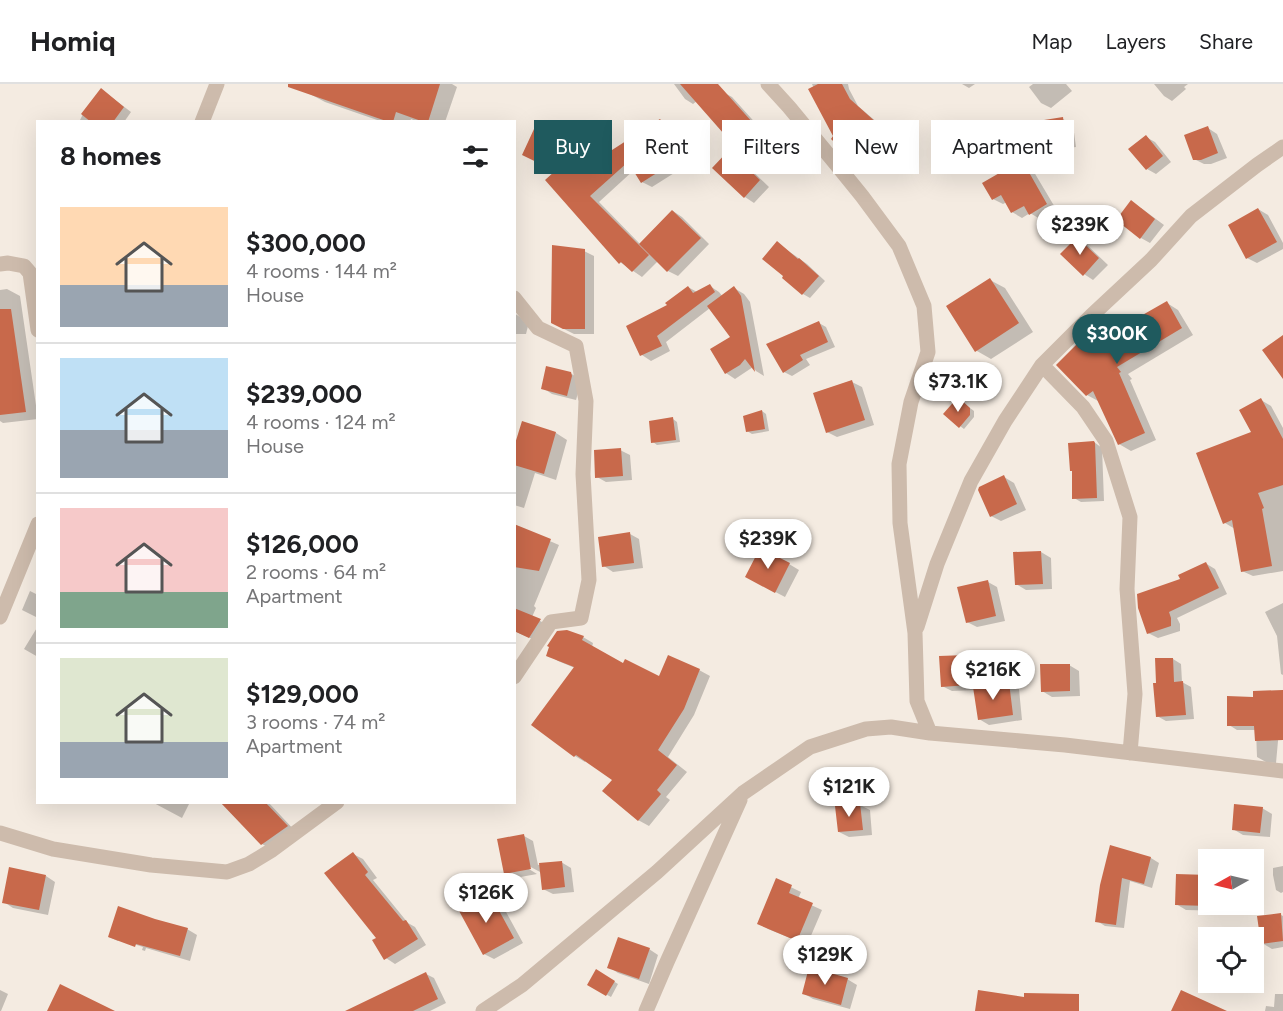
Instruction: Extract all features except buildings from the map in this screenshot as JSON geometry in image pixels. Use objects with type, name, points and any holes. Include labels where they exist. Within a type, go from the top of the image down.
[{"type":"street","points":[[204,120],[217,84]]},
{"type":"street","points":[[768,84],[862,196],[899,246],[924,306],[928,352],[910,402],[899,464],[900,523],[915,633],[917,701],[930,733]]},
{"type":"street","points":[[915,633],[937,564],[971,481],[1005,421],[1042,365],[1151,260],[1191,216],[1283,147]]},
{"type":"street","points":[[0,264],[24,266],[30,273],[36,316]]},
{"type":"street","points":[[516,300],[538,328],[576,346],[586,401],[583,474],[589,580],[581,618],[551,622],[516,674]]},
{"type":"street","points":[[1042,365],[1083,407],[1106,441],[1130,517],[1127,589],[1136,694],[1130,753]]},
{"type":"street","points":[[0,616],[36,529]]},
{"type":"street","points":[[483,1011],[522,985],[657,872],[743,793],[810,747],[866,729],[891,727],[1283,771]]},
{"type":"street","points":[[646,1011],[743,793]]},
{"type":"street","points":[[0,833],[52,849],[151,865],[227,872],[249,864],[272,850],[334,804]]}]
